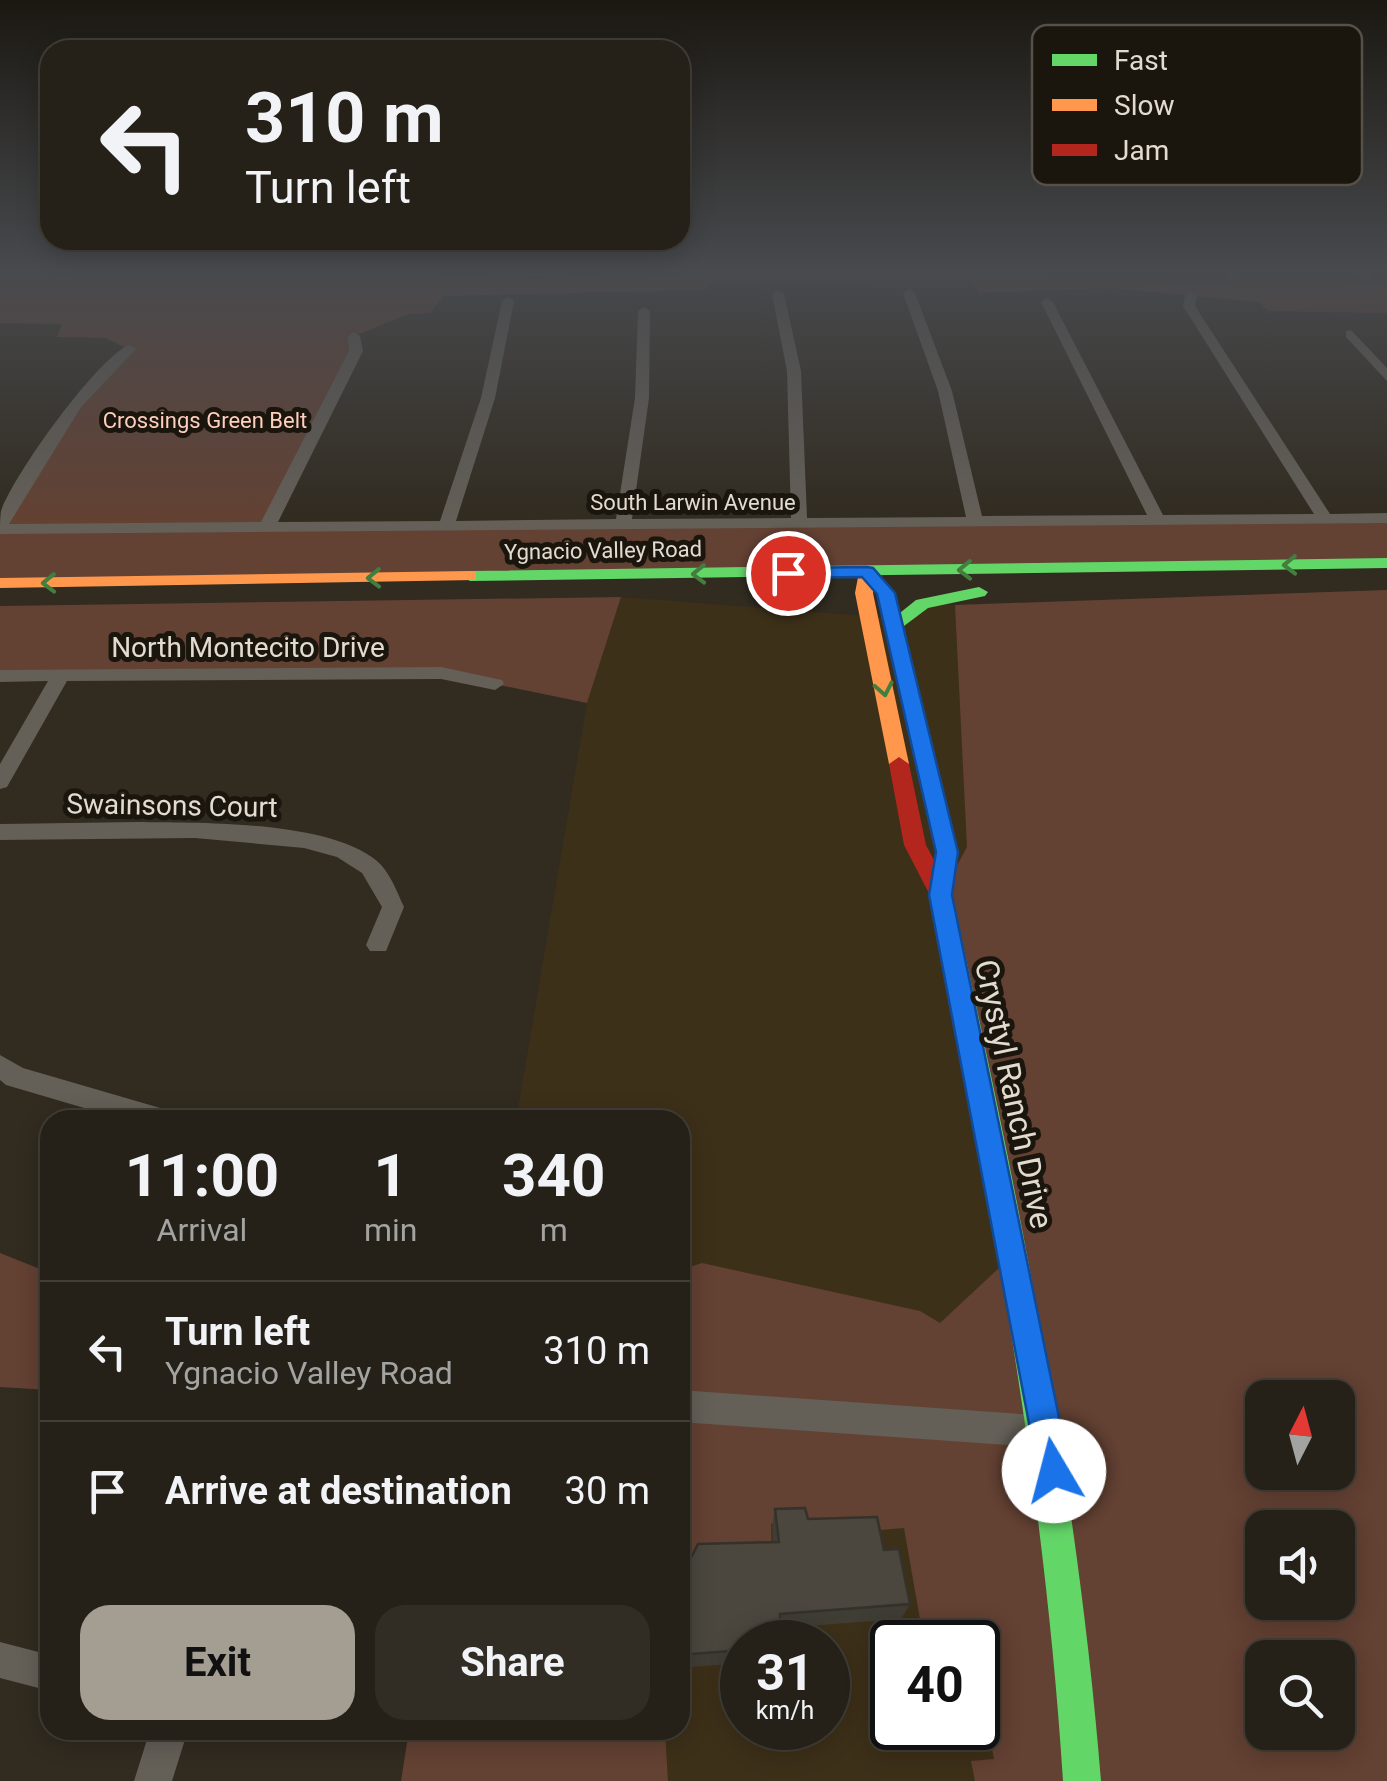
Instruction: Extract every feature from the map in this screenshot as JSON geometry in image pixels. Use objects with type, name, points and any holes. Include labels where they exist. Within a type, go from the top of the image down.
[{"type":"main road","name":"Ygnacio Valley Road","points":[[0,606],[604,598],[1387,563]]},
{"type":"main road","name":"Ygnacio Valley Road","points":[[0,583],[872,586],[988,592],[928,599],[906,610],[894,626]]},
{"type":"main road","name":"Crystyl Ranch Drive","points":[[872,586],[894,626],[947,852],[940,895]]},
{"type":"main road","name":"Crystyl Ranch Drive","points":[[872,586],[914,845],[940,895],[1049,1432],[1073,1626],[1082,1781]]},
{"type":"street","points":[[0,527],[62,427],[120,354]]},
{"type":"street","points":[[268,525],[354,354]]},
{"type":"street","points":[[446,526],[488,398],[497,354]]},
{"type":"street","points":[[623,525],[642,398],[643,354]]},
{"type":"street","points":[[790,354],[799,524]]},
{"type":"street","points":[[931,354],[945,391],[975,520]]},
{"type":"street","points":[[1077,354],[1156,520]]},
{"type":"street","points":[[1222,354],[1326,518]]},
{"type":"street","points":[[1368,354],[1387,377]]},
{"type":"street","name":"South Larwin Avenue","points":[[0,527],[1387,518]]},
{"type":"street","name":"North Montecito Drive","points":[[0,676],[441,673],[495,684]]},
{"type":"street","points":[[0,782],[61,675]]},
{"type":"street","name":"Swainsons Court","points":[[0,832],[258,832],[316,841],[369,864],[393,907],[378,945]]},
{"type":"street","points":[[0,1066],[14,1077],[130,1110]]},
{"type":"street","points":[[690,1407],[1049,1432]]},
{"type":"street","points":[[0,1660],[40,1670]]},
{"type":"street","points":[[154,1781],[166,1740]]},
{"type":"shaded area","points":[[1387,590],[1387,1781],[401,1781],[407,1740],[690,1740],[690,1110],[518,1110],[587,703],[621,597],[879,617],[944,605]]},
{"type":"green space","name":"Crossings Green Belt","points":[[124,354],[354,354],[269,524],[1387,518],[1387,563],[0,583],[0,525],[62,427]]},
{"type":"green space","points":[[1387,590],[1387,1781],[975,1781],[971,1761],[994,1759],[992,1750],[1000,1750],[1000,1620],[920,1620],[904,1528],[806,1536],[801,1523],[771,1524],[772,1556],[690,1569],[690,1267],[702,1263],[920,1311],[940,1323],[1014,1254],[941,895],[967,847],[955,605]]},
{"type":"green space","points":[[621,597],[587,703],[441,673],[0,676],[0,606]]},
{"type":"green space","points":[[0,1253],[40,1269],[40,1389],[0,1387]]},
{"type":"green space","points":[[407,1740],[666,1740],[668,1781],[401,1781]]},
{"type":"building","points":[[805,1508],[808,1519],[877,1517],[884,1550],[899,1549],[910,1604],[780,1614],[780,1620],[720,1620],[720,1652],[690,1654],[690,1556],[698,1544],[779,1542],[775,1509]]},
{"type":"traffic: fast","points":[[470,576],[1387,563]]},
{"type":"traffic: fast","points":[[894,625],[922,604],[979,592]]},
{"type":"traffic: fast","points":[[941,895],[1009,1225],[1047,1446],[1074,1668],[1082,1781]]},
{"type":"traffic: slow","points":[[867,572],[864,593],[899,764]]},
{"type":"traffic: slow","points":[[0,583],[470,576]]},
{"type":"traffic: jam","points":[[867,572],[886,593],[947,852],[941,895],[915,845],[899,764]]},
{"type":"route","points":[[788,573],[867,572],[886,593],[947,852],[940,895],[1054,1471]]}]
